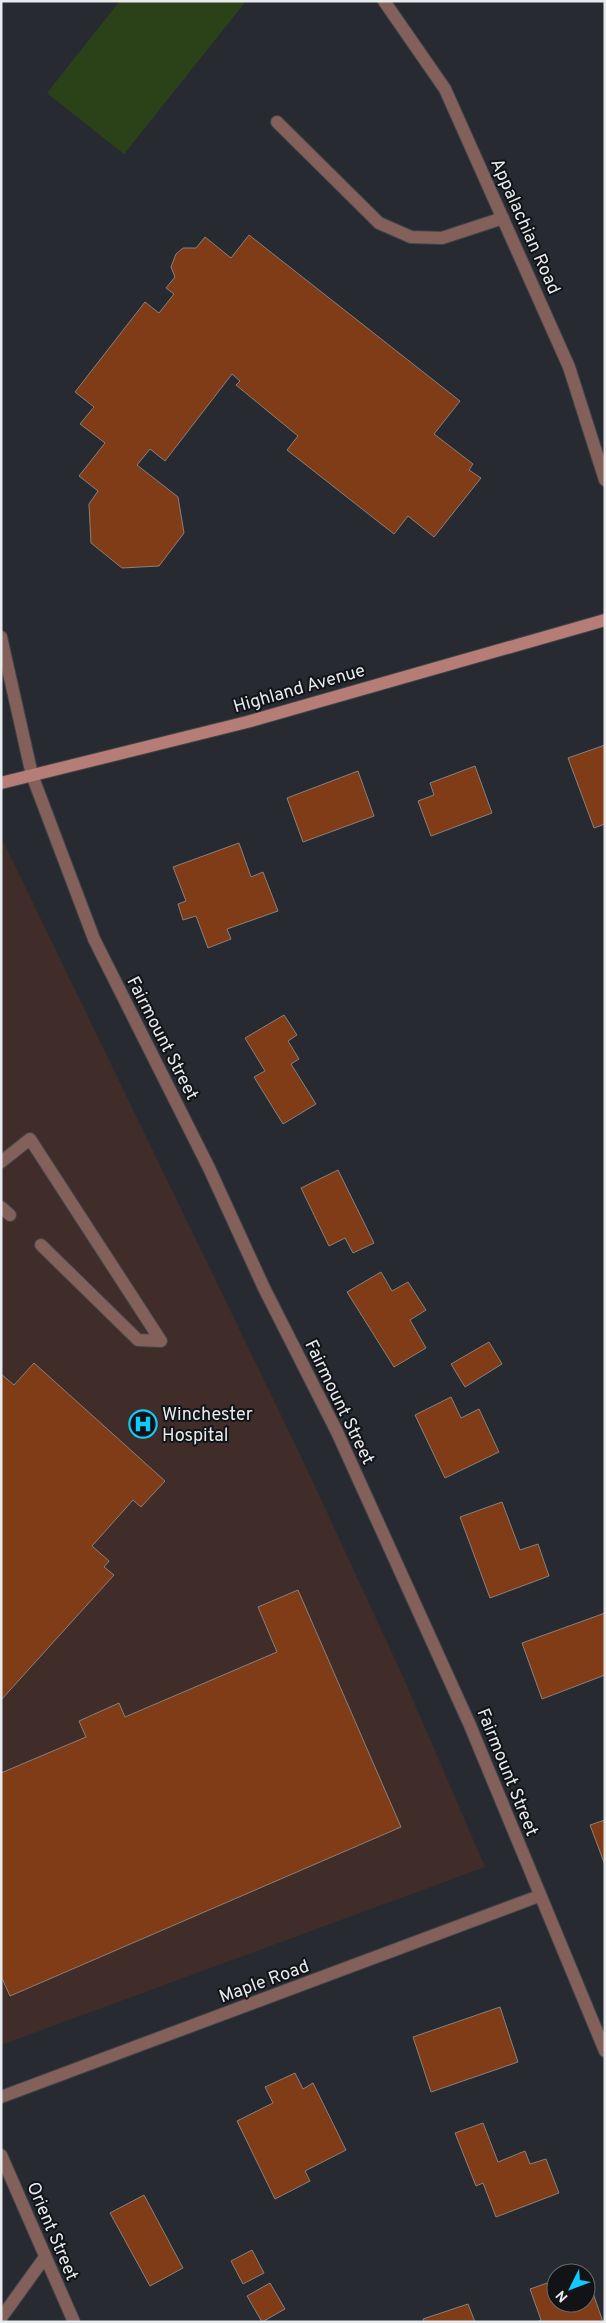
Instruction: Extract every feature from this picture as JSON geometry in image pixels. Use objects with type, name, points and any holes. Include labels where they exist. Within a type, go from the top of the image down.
[{"type":"main road","name":"Highland Avenue","points":[[1,783],[247,722],[605,620]]},
{"type":"street","name":"Appalachian Road","points":[[384,1],[445,89],[569,367],[605,480]]},
{"type":"street","points":[[277,122],[379,223],[411,237],[442,238],[503,218]]},
{"type":"street","name":"Fairmount Street","points":[[1,637],[32,775],[94,939],[208,1168],[264,1288],[337,1432],[469,1723],[605,2051]]},
{"type":"street","points":[[1,1162],[30,1139],[161,1341],[138,1340],[41,1245]]},
{"type":"street","name":"Maple Road","points":[[1,2097],[540,1896]]},
{"type":"street","name":"Orient Street","points":[[1,2155],[74,2322]]},
{"type":"street","points":[[1,2318],[46,2257]]},
{"type":"shaded area","name":"Winchester Hospital","points":[[2,839],[306,1467],[404,1679],[485,1867],[1,2045]]},
{"type":"green space","points":[[120,1],[246,1],[124,154],[47,93]]},
{"type":"building","points":[[249,235],[460,401],[434,434],[473,464],[469,470],[481,478],[434,537],[408,516],[394,534],[287,450],[298,436],[236,385],[240,381],[232,374],[165,461],[150,449],[137,465],[178,497],[184,533],[159,566],[122,568],[91,543],[89,504],[98,491],[79,476],[105,443],[80,424],[94,407],[75,392],[145,302],[159,313],[174,294],[166,288],[175,277],[171,267],[176,254],[183,248],[196,248],[205,237],[231,258]]},
{"type":"building","points":[[605,745],[605,824],[594,828],[568,758]]},
{"type":"building","points":[[475,766],[492,813],[431,836],[418,801],[434,795],[430,783]]},
{"type":"building","points":[[358,771],[374,816],[303,842],[287,798]]},
{"type":"building","points":[[239,843],[251,877],[263,872],[278,911],[227,929],[231,939],[208,948],[196,916],[183,920],[178,904],[186,901],[173,867]]},
{"type":"building","points":[[284,1015],[297,1035],[288,1041],[299,1059],[291,1064],[316,1104],[283,1124],[254,1077],[265,1071],[245,1038]]},
{"type":"building","points":[[338,1170],[374,1243],[353,1253],[345,1238],[329,1246],[301,1188]]},
{"type":"building","points":[[381,1272],[392,1291],[408,1282],[426,1310],[410,1320],[426,1348],[394,1367],[347,1292]]},
{"type":"building","points":[[489,1342],[502,1364],[465,1387],[451,1364]]},
{"type":"building","points":[[34,1363],[165,1481],[141,1507],[133,1500],[92,1546],[109,1561],[104,1567],[114,1575],[1,1700],[1,1374],[14,1385]]},
{"type":"building","points":[[451,1397],[461,1418],[479,1409],[499,1452],[445,1478],[415,1415]]},
{"type":"building","points":[[502,1502],[520,1550],[538,1544],[549,1576],[490,1598],[460,1517]]},
{"type":"building","points":[[298,1590],[401,1827],[10,1996],[1,1976],[1,1773],[86,1737],[79,1721],[119,1703],[125,1717],[277,1652],[258,1607]]},
{"type":"building","points":[[605,1613],[605,1675],[542,1699],[522,1643]]},
{"type":"building","points":[[605,1820],[605,1865],[590,1825]]},
{"type":"building","points":[[500,2007],[518,2062],[431,2092],[413,2037]]},
{"type":"building","points":[[295,2073],[303,2089],[313,2083],[346,2150],[305,2171],[310,2181],[275,2199],[237,2121],[273,2103],[265,2087]]},
{"type":"building","points":[[483,2123],[498,2162],[525,2151],[530,2164],[546,2159],[559,2193],[496,2217],[483,2183],[476,2186],[455,2133]]},
{"type":"building","points":[[144,2195],[183,2268],[150,2286],[110,2213]]},
{"type":"building","points":[[252,2250],[264,2273],[243,2284],[231,2261]]},
{"type":"building","points":[[270,2283],[285,2309],[262,2322],[247,2296]]},
{"type":"building","points":[[546,2283],[546,2313],[596,2313],[596,2302],[603,2322],[537,2322],[541,2320],[530,2289]]},
{"type":"building","points":[[468,2304],[475,2322],[424,2322],[423,2319]]},
{"type":"place","name":"Winchester Hospital","points":[[143,1424]]}]
